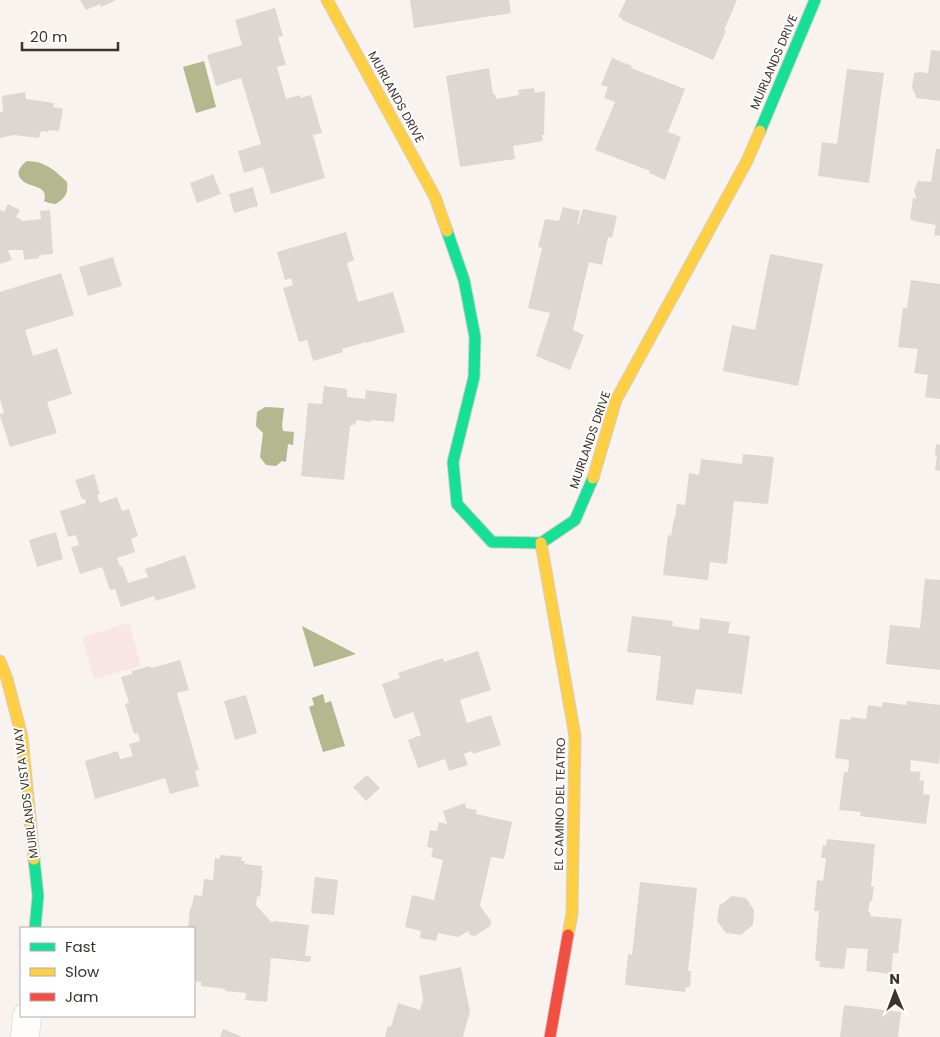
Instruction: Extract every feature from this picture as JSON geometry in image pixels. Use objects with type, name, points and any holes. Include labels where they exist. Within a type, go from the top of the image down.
[{"type":"street","name":"MUIRLANDS DRIVE","points":[[327,0],[435,197],[464,280],[475,337],[475,361],[474,377],[453,462],[457,504],[492,542],[541,543],[574,520],[592,481],[616,400],[747,161],[815,0]]},
{"type":"street","name":"EL CAMINO DEL TEATRO","points":[[541,543],[575,736],[572,914],[550,1037]]},
{"type":"street","name":"MUIRLANDS VISTA WAY","points":[[0,661],[7,679],[22,737],[38,896],[35,927]]},
{"type":"street","points":[[25,1037],[27,1017]]},
{"type":"shaded area","points":[[204,61],[216,107],[196,113],[183,67]]},
{"type":"shaded area","points":[[27,161],[33,161],[49,167],[67,182],[66,195],[56,204],[44,201],[45,196],[42,189],[26,183],[20,178],[19,170]]},
{"type":"shaded area","points":[[265,407],[284,408],[283,431],[294,432],[293,445],[288,444],[286,462],[282,461],[276,466],[266,465],[260,457],[263,433],[256,426],[257,412]]},
{"type":"shaded area","points":[[129,623],[141,666],[94,679],[82,637]]},
{"type":"shaded area","points":[[302,626],[356,654],[314,667]]},
{"type":"shaded area","points":[[323,694],[325,703],[331,701],[345,746],[323,752],[309,707],[314,705],[312,698]]},
{"type":"building","points":[[80,0],[116,0],[101,7],[100,4],[86,10]]},
{"type":"building","points":[[410,0],[509,0],[511,13],[414,28]]},
{"type":"building","points":[[626,0],[737,0],[713,60],[622,20],[622,18],[618,17]]},
{"type":"building","points":[[275,8],[283,36],[278,37],[286,65],[277,67],[286,99],[300,95],[300,98],[311,95],[322,133],[313,135],[325,178],[271,194],[263,167],[244,173],[238,151],[261,144],[241,78],[216,86],[207,55],[242,45],[235,20]]},
{"type":"building","points":[[931,50],[940,51],[940,101],[916,98],[912,88],[914,73],[928,73]]},
{"type":"building","points":[[612,58],[632,66],[631,68],[685,89],[668,132],[681,137],[665,180],[649,173],[650,171],[595,150],[615,102],[604,98],[608,87],[601,85]]},
{"type":"building","points":[[489,68],[493,94],[495,94],[496,99],[519,95],[518,90],[534,88],[535,93],[545,91],[543,141],[513,146],[515,159],[460,167],[446,76]]},
{"type":"building","points":[[847,69],[884,73],[869,183],[818,176],[822,142],[837,144]]},
{"type":"building","points":[[25,92],[26,99],[54,103],[53,107],[63,109],[59,131],[41,131],[39,138],[13,135],[0,138],[0,112],[3,112],[2,96]]},
{"type":"building","points":[[936,149],[940,149],[940,236],[934,235],[936,225],[910,219],[913,198],[916,199],[914,190],[918,181],[931,182]]},
{"type":"building","points":[[213,174],[221,194],[197,203],[190,183]]},
{"type":"building","points":[[253,187],[258,206],[234,213],[229,194]]},
{"type":"building","points":[[8,204],[20,210],[16,217],[23,221],[41,219],[40,211],[50,210],[53,254],[39,255],[39,258],[24,260],[23,250],[8,250],[12,260],[0,264],[0,210],[4,212]]},
{"type":"building","points":[[563,207],[580,211],[577,225],[583,209],[617,216],[612,238],[608,237],[602,265],[589,262],[573,330],[584,335],[570,370],[536,356],[550,313],[528,308],[542,248],[538,247],[545,219],[559,221]]},
{"type":"building","points":[[346,232],[354,260],[347,263],[358,302],[393,292],[405,332],[342,349],[343,352],[313,361],[307,340],[299,342],[283,288],[293,285],[291,278],[285,280],[277,252]]},
{"type":"building","points":[[770,254],[823,264],[798,386],[723,371],[732,325],[755,330]]},
{"type":"building","points":[[113,257],[122,286],[88,296],[79,267]]},
{"type":"building","points":[[61,273],[74,315],[25,330],[33,356],[57,348],[72,394],[47,402],[57,433],[10,447],[0,416],[0,414],[4,413],[0,399],[0,292]]},
{"type":"building","points":[[911,280],[940,284],[940,399],[925,397],[928,375],[914,373],[918,349],[898,347],[903,308],[907,308]]},
{"type":"building","points":[[324,386],[347,389],[347,397],[365,399],[366,390],[397,394],[394,422],[357,420],[355,424],[350,426],[344,480],[301,476],[308,403],[322,404]]},
{"type":"building","points":[[936,444],[940,445],[940,471],[935,470]]},
{"type":"building","points":[[743,454],[774,457],[768,504],[734,501],[727,564],[710,562],[708,580],[663,575],[668,535],[671,536],[677,504],[685,505],[689,473],[699,475],[701,459],[742,464]]},
{"type":"building","points":[[94,474],[100,494],[97,495],[100,503],[117,497],[122,511],[129,509],[138,536],[131,539],[135,552],[117,558],[120,567],[122,565],[128,583],[148,577],[145,569],[185,555],[196,588],[156,601],[154,596],[121,607],[115,589],[110,590],[102,567],[80,574],[71,547],[79,545],[76,535],[68,537],[60,511],[86,503],[85,499],[82,499],[75,480]]},
{"type":"building","points":[[56,532],[63,559],[37,567],[29,540]]},
{"type":"building","points":[[925,579],[940,580],[940,670],[886,664],[890,625],[920,628]]},
{"type":"building","points":[[632,616],[673,621],[672,626],[699,630],[700,618],[730,622],[728,633],[750,636],[742,694],[696,689],[693,705],[656,700],[661,656],[627,652]]},
{"type":"building","points":[[478,651],[491,690],[460,700],[467,723],[491,715],[501,745],[473,754],[472,751],[464,754],[468,765],[449,771],[445,759],[418,768],[408,740],[421,735],[413,712],[394,719],[382,684],[400,678],[398,673],[443,658],[444,662]]},
{"type":"building","points":[[180,660],[189,690],[177,693],[199,770],[195,771],[199,786],[170,794],[165,778],[95,799],[85,761],[118,751],[120,759],[133,756],[129,744],[140,741],[138,733],[134,734],[125,704],[129,703],[121,677],[132,674],[132,671]]},
{"type":"building","points":[[246,695],[257,733],[235,740],[224,701]]},
{"type":"building","points":[[907,701],[940,705],[939,764],[911,760],[910,771],[921,772],[919,780],[924,781],[923,794],[930,795],[926,824],[860,816],[861,812],[839,810],[844,772],[848,772],[849,760],[835,758],[840,719],[851,720],[851,717],[866,719],[868,705],[882,707],[883,702],[906,705]]},
{"type":"building","points":[[367,775],[380,788],[366,801],[353,787]]},
{"type":"building","points":[[465,803],[466,808],[477,810],[476,814],[512,822],[504,859],[491,857],[480,906],[491,921],[490,926],[475,936],[470,935],[468,931],[458,937],[438,933],[436,941],[420,938],[421,931],[405,927],[412,895],[434,900],[443,860],[431,857],[433,848],[427,847],[430,830],[437,831],[439,822],[447,824],[443,811]]},
{"type":"building","points":[[827,839],[875,844],[871,886],[874,887],[868,912],[871,913],[870,916],[902,919],[898,953],[893,953],[891,974],[866,971],[868,949],[847,948],[844,969],[819,967],[820,961],[815,961],[819,911],[814,911],[817,880],[823,881],[826,858],[821,858],[823,845],[826,846]]},
{"type":"building","points":[[220,855],[242,857],[241,861],[245,861],[244,864],[262,866],[260,897],[257,896],[256,905],[272,923],[274,921],[309,925],[305,956],[311,956],[310,962],[271,958],[267,1002],[245,1000],[246,993],[201,986],[201,982],[195,981],[195,927],[188,927],[190,909],[194,895],[202,896],[204,879],[213,880],[215,858],[220,859]]},
{"type":"building","points":[[315,877],[338,880],[334,915],[311,913]]},
{"type":"building","points":[[640,882],[697,888],[688,971],[691,971],[690,987],[686,987],[685,992],[625,985],[628,954],[632,955]]},
{"type":"building","points":[[732,896],[746,898],[754,910],[753,925],[741,935],[726,933],[717,921],[719,906]]},
{"type":"building","points":[[461,967],[470,1011],[463,1037],[385,1037],[388,1026],[391,1027],[398,1003],[420,1010],[423,999],[419,976]]},
{"type":"building","points":[[844,1005],[901,1012],[898,1037],[840,1037]]},
{"type":"building","points":[[223,1029],[242,1037],[220,1037]]},
{"type":"traffic: fast","points":[[760,131],[815,0]]},
{"type":"traffic: fast","points":[[447,231],[464,280],[475,337],[474,377],[453,462],[457,504],[492,542],[541,543],[575,520],[593,478]]},
{"type":"traffic: fast","points":[[34,859],[38,896],[35,927]]},
{"type":"traffic: slow","points":[[327,0],[435,197],[447,231]]},
{"type":"traffic: slow","points":[[593,478],[616,400],[747,161],[760,131]]},
{"type":"traffic: slow","points":[[541,543],[575,736],[572,914],[568,935]]},
{"type":"traffic: slow","points":[[0,661],[7,679],[22,737],[34,859]]},
{"type":"traffic: jam","points":[[550,1037],[568,935]]}]
